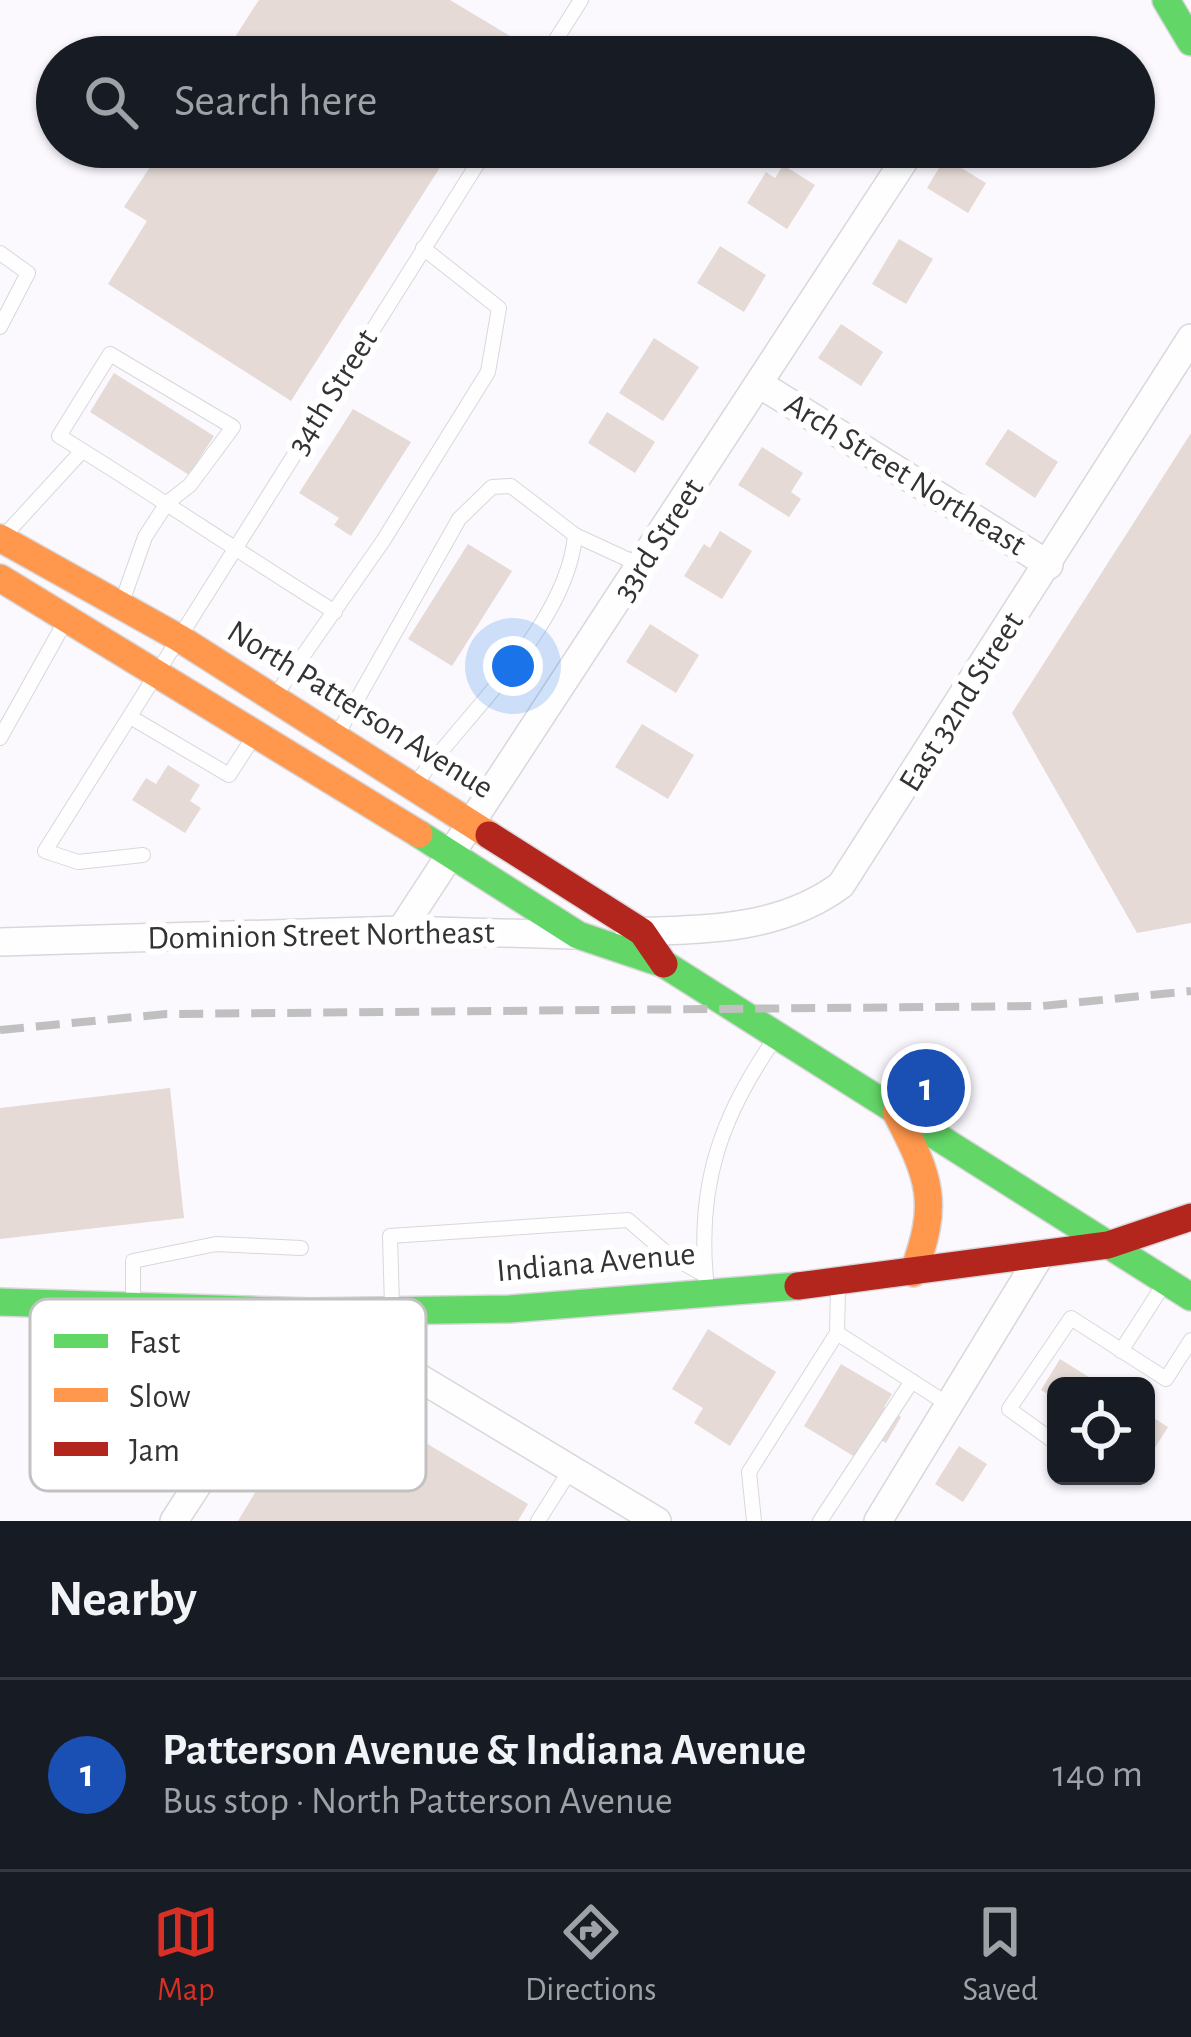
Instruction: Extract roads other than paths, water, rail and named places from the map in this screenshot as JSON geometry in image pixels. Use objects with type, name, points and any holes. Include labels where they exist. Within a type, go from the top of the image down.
[{"type":"main road","points":[[1166,0],[1191,43]]},
{"type":"main road","name":"North Patterson Avenue","points":[[1,538],[179,638],[337,735],[642,932],[664,964]]},
{"type":"main road","name":"North Patterson Avenue","points":[[0,578],[162,672],[578,935],[664,964],[1191,1297]]},
{"type":"main road","points":[[896,1112],[934,1193],[933,1223],[913,1273]]},
{"type":"main road","name":"Indiana Avenue","points":[[426,1310],[509,1309],[706,1282],[838,1282],[913,1273],[1108,1244],[1191,1216]]},
{"type":"main road","name":"Indiana Avenue","points":[[0,1302],[30,1303]]},
{"type":"street","name":"33rd Street","points":[[401,930],[900,168]]},
{"type":"street","name":"East 32nd Street","points":[[642,932],[761,923],[810,908],[842,885],[1191,338]]},
{"type":"street","name":"Arch Street Northeast","points":[[761,385],[1049,565]]},
{"type":"street","name":"Dominion Street Northeast","points":[[0,942],[401,930],[642,932]]},
{"type":"street","points":[[878,1521],[1041,1254]]},
{"type":"street","points":[[426,1382],[657,1521]]},
{"type":"street","points":[[174,1521],[194,1491]]},
{"type":"lane","points":[[558,36],[581,0]]},
{"type":"lane","name":"34th Street","points":[[143,855],[78,862],[46,851],[474,168]]},
{"type":"lane","points":[[275,697],[488,372],[499,308],[423,248]]},
{"type":"lane","points":[[0,253],[28,273],[0,327]]},
{"type":"lane","points":[[120,607],[145,537],[167,503],[190,485],[233,427],[110,354],[58,436],[167,503],[237,545],[335,612]]},
{"type":"lane","points":[[1,538],[82,451]]},
{"type":"lane","points":[[337,735],[459,519],[492,487],[511,486],[574,536],[642,566]]},
{"type":"lane","points":[[415,786],[514,663],[562,585],[574,536]]},
{"type":"lane","points":[[0,738],[6,712],[89,586]]},
{"type":"lane","points":[[132,718],[229,775],[257,731]]},
{"type":"lane","points":[[706,1282],[702,1231],[714,1149],[742,1085],[776,1037]]},
{"type":"lane","points":[[392,1299],[390,1236],[628,1220],[706,1282]]},
{"type":"lane","points":[[133,1299],[134,1261],[216,1244],[301,1248]]},
{"type":"lane","points":[[1121,1351],[1166,1281]]},
{"type":"lane","points":[[754,1521],[748,1472],[837,1333],[838,1282]]},
{"type":"lane","points":[[1047,1436],[1009,1409],[1071,1318],[1166,1379],[1191,1340]]},
{"type":"lane","points":[[837,1333],[949,1405]]},
{"type":"lane","points":[[820,1521],[912,1381]]},
{"type":"lane","points":[[538,1521],[571,1469]]},
{"type":"railway","points":[[0,1030],[166,1014],[1042,1006],[1191,991]]},
{"type":"place","name":"Patterson Avenue & Indiana Avenue","points":[[926,1088]]}]
